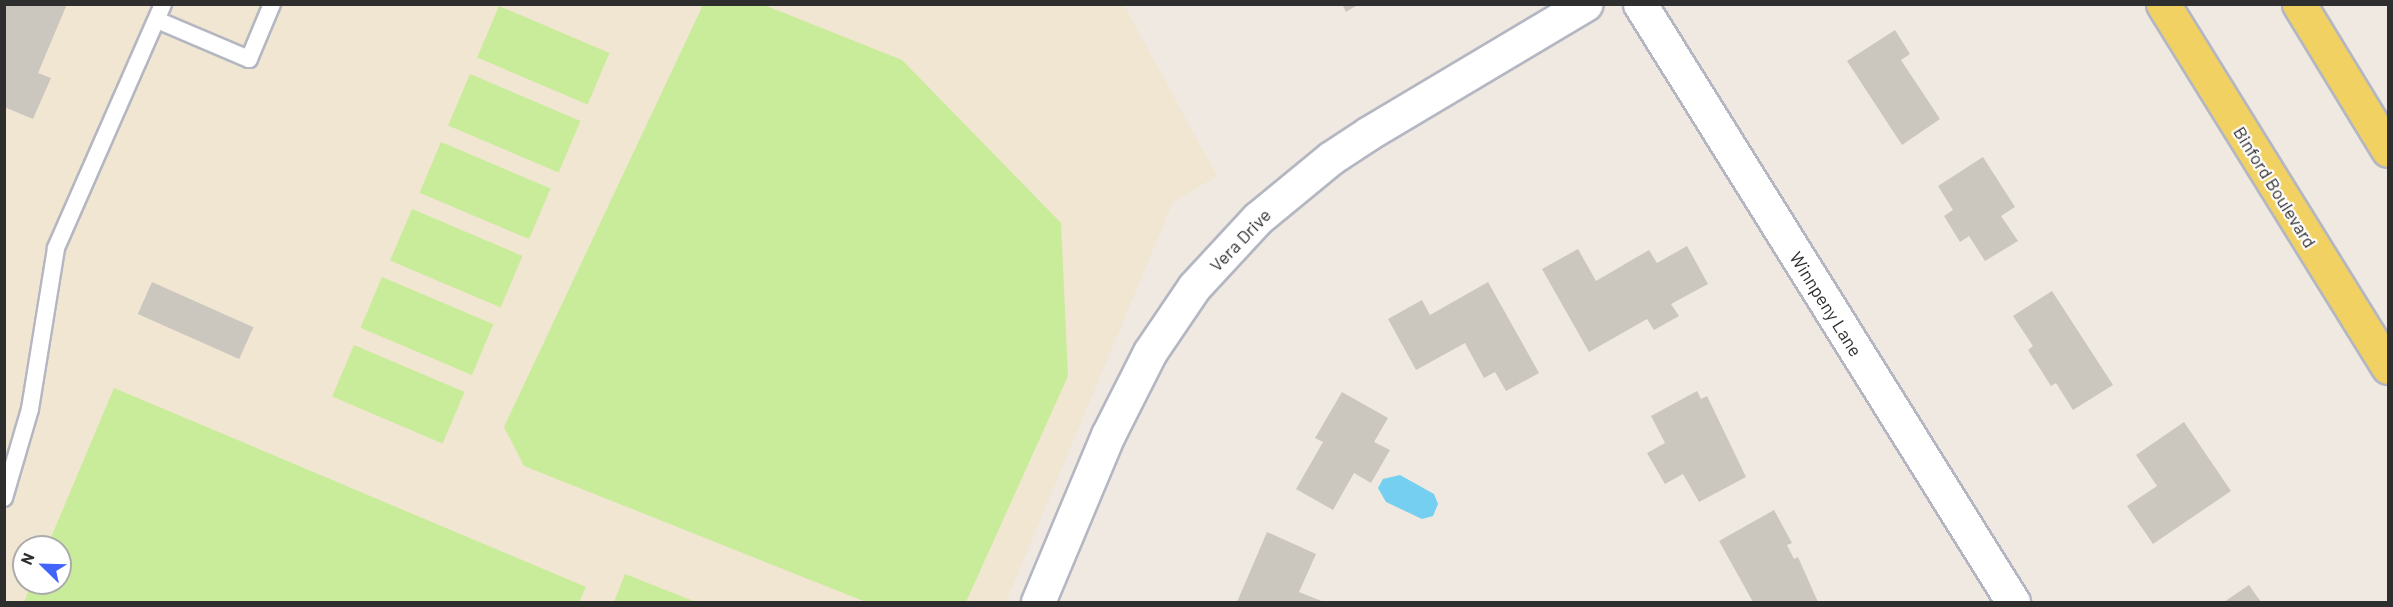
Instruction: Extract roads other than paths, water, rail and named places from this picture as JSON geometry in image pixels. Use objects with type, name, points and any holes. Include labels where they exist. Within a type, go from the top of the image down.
[{"type":"main road","name":"Binford Boulevard","points":[[2163,4],[2388,367]]},
{"type":"main road","points":[[2299,4],[2388,150]]},
{"type":"street","name":"Vera Drive","points":[[1038,603],[1108,435],[1150,351],[1194,287],[1258,218],[1330,158],[1585,4]]},
{"type":"street","name":"Winnpeny Lane","points":[[1640,4],[2013,603]]},
{"type":"lane","points":[[4,498],[11,455],[30,409],[56,248],[160,12],[249,58],[272,4]]},
{"type":"water","points":[[1400,475],[1434,494],[1438,504],[1433,516],[1422,519],[1386,502],[1378,488],[1383,479]]}]
